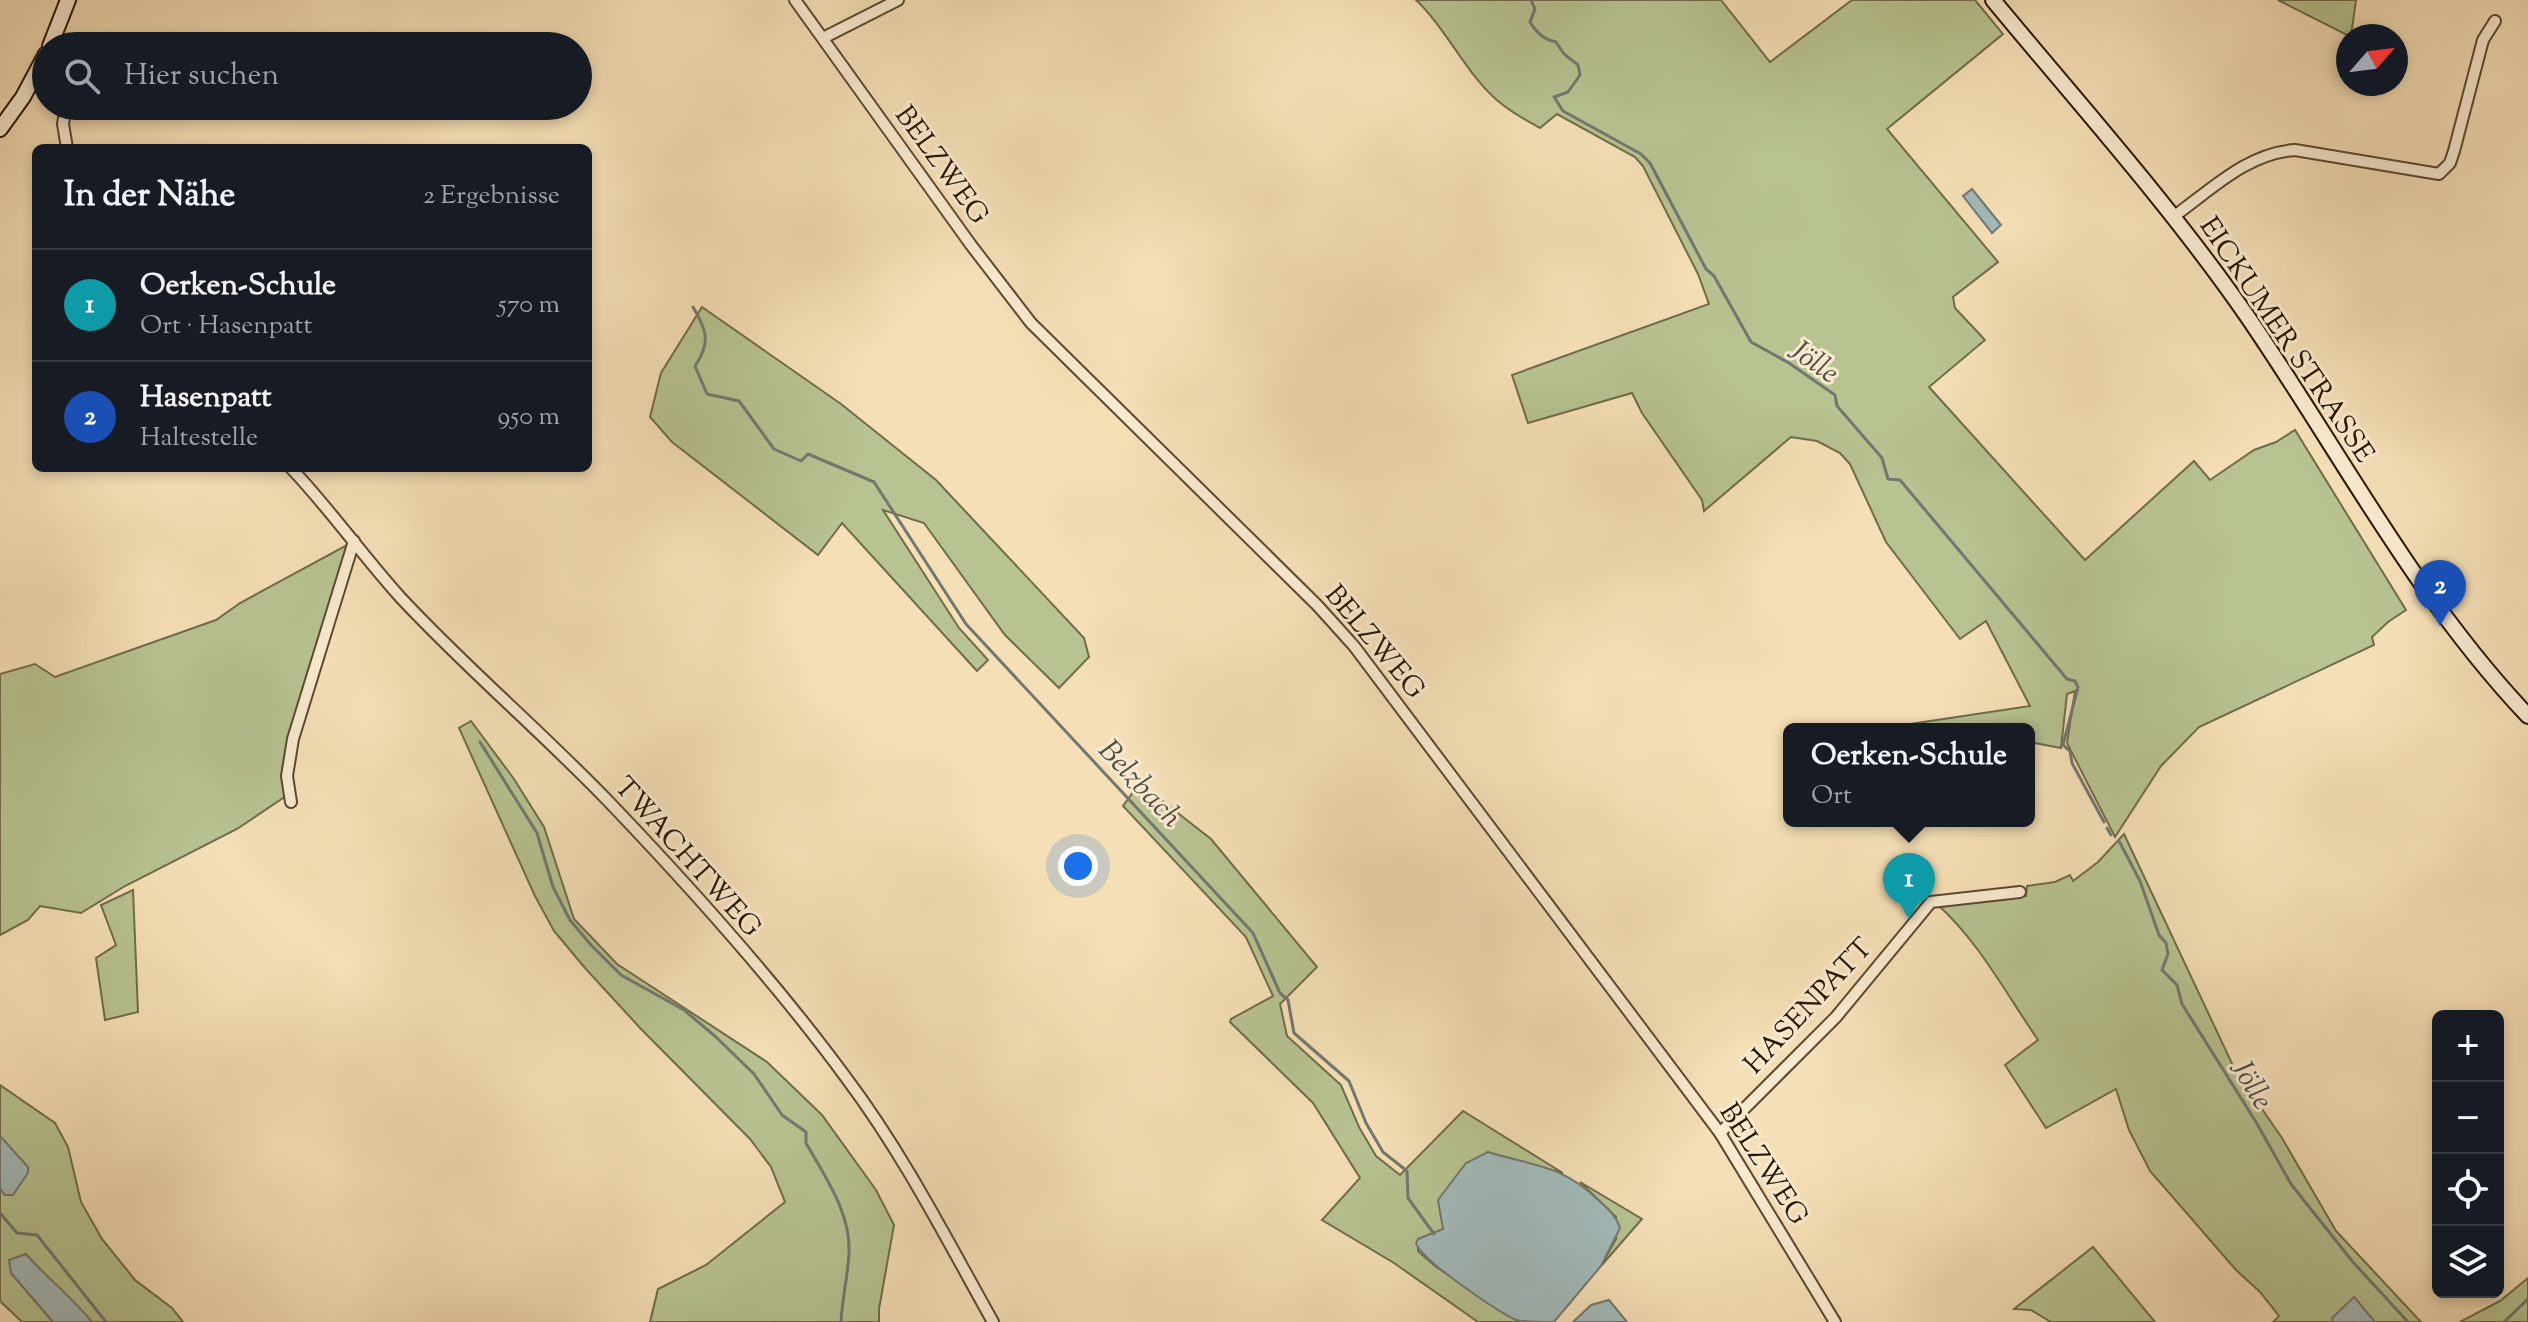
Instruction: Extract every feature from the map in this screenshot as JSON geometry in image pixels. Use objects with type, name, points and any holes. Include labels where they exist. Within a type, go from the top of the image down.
[{"type":"main road","points":[[56,32],[68,0]]},
{"type":"main road","name":"EICKUMER STRASSE","points":[[1993,0],[2173,217],[2264,342],[2436,605],[2475,657],[2528,716]]},
{"type":"main road","points":[[0,129],[32,80]]},
{"type":"street","name":"BELZWEG","points":[[795,0],[971,245],[1031,323],[1317,605],[1354,646],[1720,1133],[1835,1322]]},
{"type":"street","points":[[823,38],[898,0]]},
{"type":"street","points":[[2173,217],[2247,163],[2282,151],[2295,150],[2439,174],[2450,163],[2483,40],[2495,21]]},
{"type":"street","points":[[64,120],[66,144]]},
{"type":"street","name":"TWACHTWEG","points":[[294,472],[400,597],[611,804],[717,920],[793,1010],[849,1080],[900,1158],[993,1322]]},
{"type":"street","points":[[291,802],[287,776],[293,739],[354,541]]},
{"type":"street","name":"HASENPATT","points":[[1720,1133],[1836,1017],[1931,902],[2020,892]]},
{"type":"green space","points":[[1416,0],[1721,0],[1770,62],[1852,0],[1975,0],[2003,34],[1887,129],[1998,262],[1953,297],[1955,308],[1985,340],[1929,387],[2085,560],[2194,461],[2210,480],[2254,450],[2276,442],[2295,430],[2406,610],[2372,637],[2374,645],[2199,727],[2161,766],[2115,837],[2067,743],[2075,691],[2067,694],[2061,748],[2035,743],[2035,723],[1917,723],[2030,706],[1986,621],[1960,639],[1886,542],[1850,464],[1840,453],[1817,441],[1791,437],[1704,511],[1702,500],[1642,413],[1632,393],[1528,423],[1512,375],[1709,304],[1698,274],[1643,166],[1635,157],[1557,114],[1540,128],[1507,108],[1480,82]]},
{"type":"green space","points":[[2278,0],[2356,0],[2353,24],[2336,24],[2336,29]]},
{"type":"green space","points":[[702,307],[841,404],[936,480],[1084,638],[1089,657],[1059,688],[1005,635],[924,523],[883,510],[959,628],[988,660],[977,671],[842,523],[818,555],[672,442],[650,417],[661,373]]},
{"type":"green space","points":[[347,545],[289,738],[286,796],[237,829],[125,886],[81,913],[40,906],[28,920],[0,935],[0,674],[35,664],[55,677],[216,620],[240,603]]},
{"type":"green space","points":[[471,721],[514,779],[544,827],[574,919],[617,964],[767,1062],[822,1115],[876,1190],[894,1225],[879,1322],[650,1322],[658,1289],[706,1265],[785,1202],[771,1167],[750,1139],[641,1029],[554,931],[459,728]]},
{"type":"green space","points":[[1147,789],[1211,839],[1317,967],[1280,1004],[1287,1036],[1341,1085],[1359,1127],[1376,1156],[1400,1175],[1463,1111],[1563,1173],[1487,1152],[1440,1211],[1444,1229],[1418,1239],[1418,1251],[1435,1266],[1519,1322],[1478,1322],[1394,1263],[1322,1220],[1360,1178],[1313,1103],[1230,1022],[1273,996],[1246,937],[1123,806],[1134,791]]},
{"type":"green space","points":[[2124,834],[2235,1070],[2282,1138],[2336,1231],[2421,1322],[2273,1322],[2279,1316],[2260,1292],[2236,1270],[2150,1171],[2129,1130],[2116,1089],[2046,1128],[2005,1065],[2038,1040],[1967,935],[1938,905],[2026,896],[2027,886],[2055,882],[2070,875],[2073,881],[2098,862]]},
{"type":"green space","points":[[133,890],[138,1012],[105,1020],[96,958],[116,945],[101,905]]},
{"type":"green space","points":[[0,1085],[55,1123],[68,1147],[81,1202],[102,1239],[135,1280],[172,1308],[183,1322],[92,1322],[25,1254],[11,1273],[53,1322],[22,1322],[0,1301]]},
{"type":"green space","points":[[1580,1182],[1642,1219],[1601,1266],[1616,1239],[1616,1217]]},
{"type":"green space","points":[[2093,1247],[2155,1322],[2051,1322],[2031,1310],[2014,1309]]},
{"type":"green space","points":[[2528,1278],[2528,1322],[2460,1322],[2500,1301]]},
{"type":"water","points":[[1972,189],[2001,225],[1992,233],[1963,196]]},
{"type":"water","points":[[0,1136],[28,1167],[28,1173],[13,1195],[5,1195],[0,1189]]},
{"type":"water","points":[[1488,1152],[1546,1168],[1571,1179],[1614,1215],[1620,1228],[1601,1266],[1554,1322],[1520,1321],[1506,1315],[1431,1261],[1416,1243],[1418,1239],[1443,1229],[1438,1200],[1466,1163]]},
{"type":"water","points":[[26,1254],[92,1322],[53,1322],[11,1273],[9,1260]]},
{"type":"water","points":[[2354,1297],[2375,1322],[2333,1322],[2332,1318]]},
{"type":"water","points":[[1609,1300],[1627,1322],[1573,1322],[1591,1305]]},
{"type":"waterway","name":"Jölle","points":[[1531,0],[1535,9],[1530,22],[1544,37],[1556,42],[1564,54],[1578,65],[1580,75],[1568,92],[1554,97],[1563,111],[1641,154],[1650,163],[1706,269],[1714,276],[1751,342],[1789,363],[1835,395],[1837,406],[1882,458],[1888,479],[1900,480],[2067,679],[2075,681],[2078,687],[2063,745],[2070,751],[2072,763],[2104,822]]},
{"type":"waterway","name":"Belzbach","points":[[693,307],[705,336],[703,350],[695,366],[707,394],[739,401],[774,449],[801,461],[808,454],[874,482],[966,624],[1253,933],[1280,993],[1288,1000],[1294,1033],[1349,1081],[1366,1123],[1383,1152],[1407,1171],[1408,1198],[1434,1234]]},
{"type":"waterway","points":[[480,742],[537,833],[553,887],[570,920],[621,975],[684,1010],[716,1037],[754,1074],[782,1115],[806,1132],[806,1143],[835,1196],[849,1238],[841,1322]]},
{"type":"waterway","name":"Jölle","points":[[2107,828],[2111,835]]},
{"type":"waterway","name":"Jölle","points":[[2119,841],[2140,881],[2159,935],[2166,943],[2168,954],[2162,970],[2177,985],[2182,1004],[2291,1184],[2352,1261],[2408,1322]]},
{"type":"waterway","points":[[0,1213],[17,1233],[37,1235],[106,1322]]},
{"type":"waterway","points":[[2504,1322],[2528,1299]]},
{"type":"place","name":"Hasenpatt","points":[[2440,626]]},
{"type":"place","name":"Oerken-Schule","points":[[1909,919]]}]
